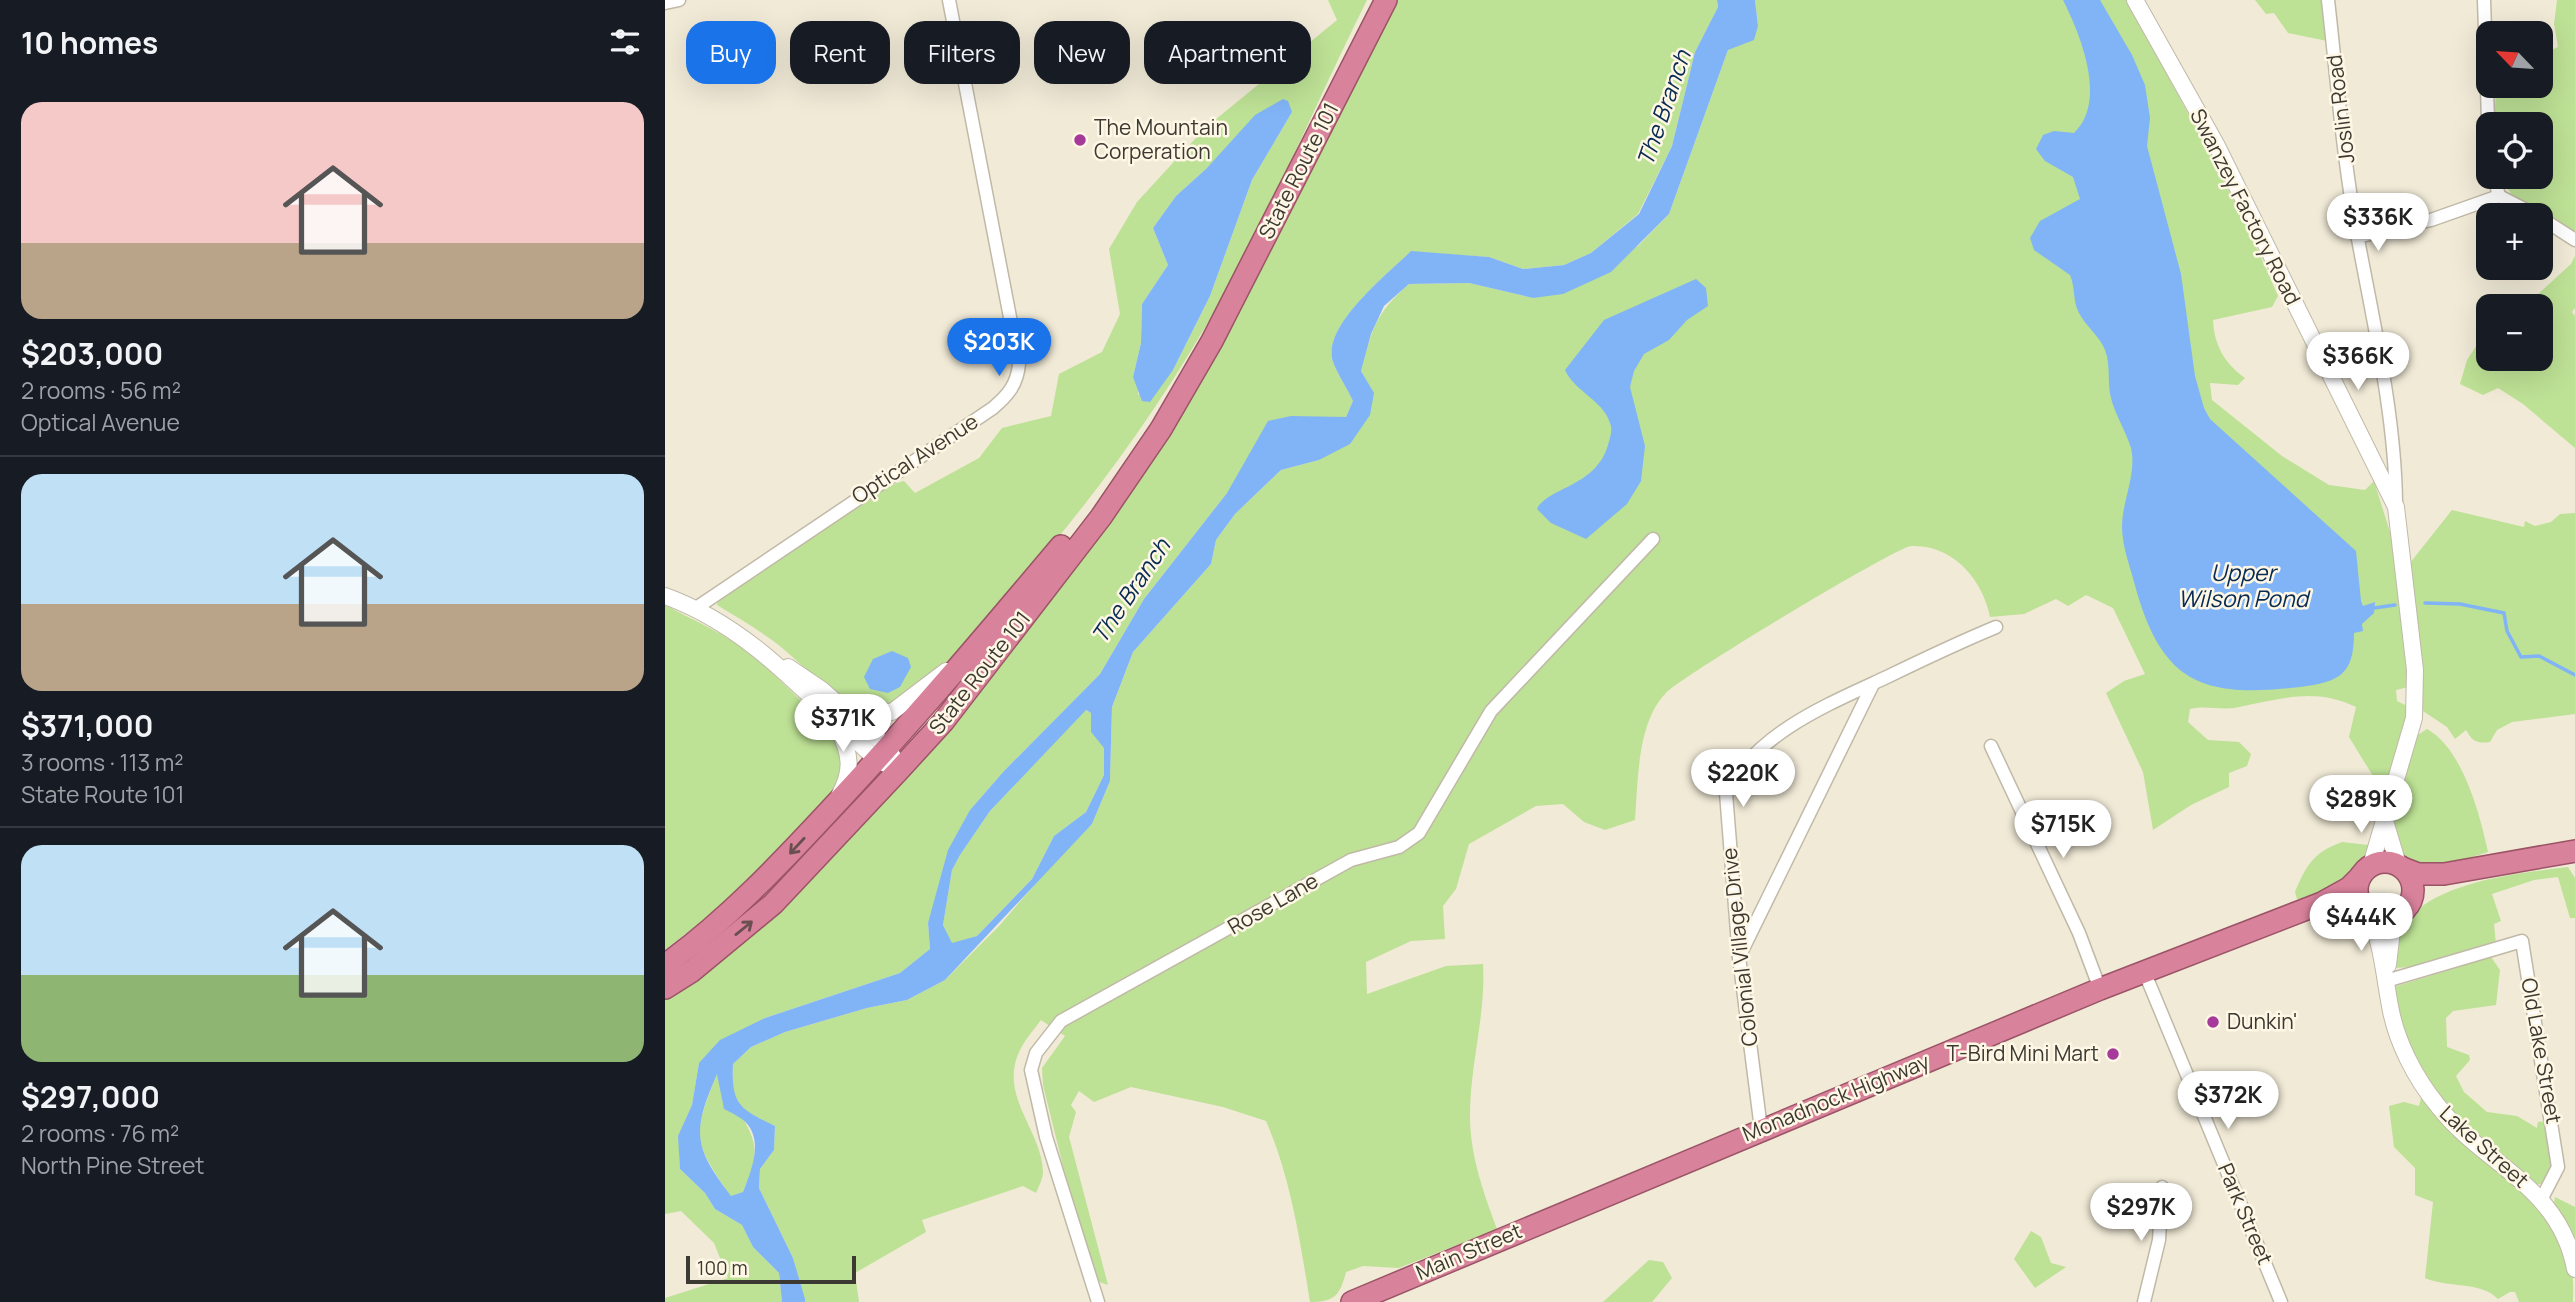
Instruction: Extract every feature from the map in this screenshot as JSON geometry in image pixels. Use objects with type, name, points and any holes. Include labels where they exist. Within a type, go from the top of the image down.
[{"type":"highway","name":"State Route 101","points":[[665,988],[692,971],[773,904],[899,770],[943,722],[1101,517],[1161,429],[1212,341],[1386,0]]},
{"type":"highway","name":"State Route 101","points":[[665,965],[706,936],[775,870],[883,754],[1110,488],[1212,341]]},
{"type":"highway","points":[[2462,871],[2404,911],[2385,919],[2368,913],[2358,899],[2366,871],[2386,862],[2418,874],[2462,871],[2500,862],[2575,852]]},
{"type":"highway","points":[[2401,867],[2414,889],[2404,911]]},
{"type":"highway","name":"Monadnock Highway","points":[[1585,1202],[2144,971],[2322,903],[2349,888],[2366,871]]},
{"type":"highway","name":"Monadnock Highway","points":[[2322,903],[2351,905],[2368,913]]},
{"type":"highway","name":"Main Street","points":[[1352,1302],[1585,1202]]},
{"type":"street","points":[[665,3],[679,0]]},
{"type":"street","name":"Optical Avenue","points":[[696,608],[993,408],[1013,388],[1018,377],[1019,364],[949,0]]},
{"type":"street","name":"Swanzey Factory Road","points":[[2135,0],[2217,146],[2346,410],[2387,468],[2396,507],[2415,670],[2414,719],[2366,871]]},
{"type":"street","name":"Joslin Road","points":[[2328,0],[2357,237],[2369,293],[2387,468]]},
{"type":"street","points":[[2484,0],[2488,112]]},
{"type":"street","points":[[2497,189],[2499,196]]},
{"type":"street","points":[[2357,237],[2431,220],[2499,196],[2513,203]]},
{"type":"street","points":[[2553,226],[2575,240]]},
{"type":"street","name":"Rose Lane","points":[[1098,1302],[1046,1137],[1031,1070],[1035,1054],[1061,1021],[1351,860],[1399,847],[1419,833],[1492,711],[1653,539]]},
{"type":"street","points":[[665,596],[696,608],[745,637],[840,716],[899,770]]},
{"type":"street","name":"Colonial Village Drive","points":[[1761,1129],[1739,957],[1726,793],[1737,772],[1766,744],[1814,711],[1996,626]]},
{"type":"street","points":[[840,716],[892,712],[980,642]]},
{"type":"street","points":[[1739,957],[1873,684]]},
{"type":"street","points":[[829,811],[841,794],[851,763],[840,716]]},
{"type":"street","points":[[1991,746],[2079,933],[2100,989]]},
{"type":"street","points":[[2384,819],[2401,867]]},
{"type":"street","name":"Lake Street","points":[[2386,981],[2390,939],[2404,911]]},
{"type":"street","name":"Lake Street","points":[[2368,913],[2375,929],[2395,1028],[2413,1068],[2437,1105],[2458,1128],[2542,1198],[2562,1230],[2575,1269]]},
{"type":"street","name":"Old Lake Street","points":[[2386,981],[2522,942],[2558,1167],[2542,1198]]},
{"type":"street","name":"Park Street","points":[[2144,971],[2281,1302]]},
{"type":"street","points":[[2144,1302],[2159,1241],[2162,1187]]},
{"type":"green space","points":[[1328,0],[1367,0],[1258,228],[1193,348],[1107,476],[1043,556],[943,666],[903,698],[878,707],[864,705],[836,693],[776,643],[717,605],[719,599],[886,486],[904,481],[915,493],[979,458],[1002,428],[1051,416],[1059,374],[1102,352],[1120,314],[1109,249],[1137,202],[1204,129],[1259,84],[1311,84],[1311,41],[1337,20]],"holes":[[[1292,112],[1252,180],[1210,296],[1173,370],[1138,395],[1139,386],[1133,377],[1141,343],[1142,304],[1168,265],[1153,228],[1176,196],[1207,168]]]},
{"type":"green space","points":[[1394,0],[1717,0],[1718,7],[1695,52],[1672,146],[1638,214],[1591,253],[1564,265],[1523,269],[1489,257],[1411,252],[1373,287],[1346,317],[1332,348],[1333,362],[1353,401],[1346,417],[1334,418],[1227,493],[1144,599],[1100,674],[1004,771],[970,810],[928,923],[930,949],[900,973],[765,1018],[699,1063],[692,1105],[679,1136],[680,1169],[705,1193],[715,1209],[742,1225],[753,1247],[779,1273],[782,1302],[665,1302],[665,1298],[728,1278],[714,1243],[681,1211],[665,1214],[665,993],[739,942],[1139,479],[1235,322]]},
{"type":"green space","points":[[1755,0],[2126,0],[2225,183],[2278,296],[2272,307],[2213,320],[2222,353],[2232,367],[2245,378],[2238,385],[2210,383],[2212,400],[2282,456],[2329,485],[2365,490],[2374,481],[2394,545],[2408,687],[2396,690],[2397,701],[2407,706],[2406,722],[2382,796],[2381,789],[2376,788],[2376,781],[2349,737],[2356,707],[2326,697],[2298,696],[2233,708],[2196,708],[2190,709],[2188,722],[2208,740],[2239,742],[2251,754],[2247,766],[2229,773],[2229,787],[2191,805],[2153,830],[2143,772],[2106,693],[2124,681],[2145,674],[2113,608],[2086,595],[2068,606],[2056,599],[2024,614],[1990,617],[1981,590],[1964,567],[1940,551],[1911,546],[1869,567],[1789,614],[1666,693],[1656,705],[1644,736],[1638,771],[1635,820],[1605,830],[1584,822],[1563,804],[1536,806],[1469,844],[1456,889],[1443,906],[1445,939],[1411,941],[1366,962],[1367,994],[1446,966],[1483,964],[1482,1002],[1470,1115],[1472,1145],[1478,1173],[1497,1229],[1399,1268],[1363,1266],[1346,1272],[1335,1296],[1325,1301],[1310,1302],[1288,1187],[1266,1121],[1223,1107],[1131,1087],[1094,1102],[1079,1091],[1071,1105],[1076,1112],[1069,1137],[1108,1285],[1097,1281],[1063,1166],[1043,1085],[1042,1068],[1065,1036],[1041,1020],[1022,1047],[1014,1072],[1018,1101],[1041,1157],[1043,1174],[1036,1193],[1023,1186],[922,1220],[926,1232],[855,1273],[859,1302],[805,1302],[793,1258],[759,1188],[760,1169],[774,1150],[775,1126],[739,1104],[734,1089],[733,1064],[751,1047],[785,1032],[867,1008],[907,1000],[945,980],[999,926],[1063,852],[1092,824],[1110,781],[1112,707],[1133,652],[1211,564],[1216,540],[1235,514],[1281,470],[1319,460],[1373,393],[1361,371],[1376,323],[1389,304],[1409,284],[1469,283],[1533,298],[1638,246],[1669,214],[1728,50],[1758,26]]},
{"type":"green space","points":[[2255,0],[2321,0],[2327,41],[2288,33],[2274,13],[2266,14]]},
{"type":"green space","points":[[2557,0],[2575,0],[2575,234],[2553,219],[2553,203],[2516,201],[2508,189],[2553,189],[2553,112],[2495,112],[2496,98],[2553,98],[2553,49],[2558,47],[2554,24]]},
{"type":"green space","points":[[2575,256],[2575,308],[2572,312],[2575,316],[2575,448],[2523,404],[2498,388],[2483,395],[2460,384],[2467,360],[2476,346],[2476,371],[2553,371],[2553,294],[2538,294],[2571,264]]},
{"type":"green space","points":[[2452,510],[2524,527],[2525,521],[2535,526],[2551,522],[2560,514],[2575,513],[2575,714],[2512,722],[2497,730],[2490,742],[2482,743],[2473,739],[2466,730],[2455,739],[2447,727],[2423,711],[2410,563]]},
{"type":"green space","points":[[665,605],[731,640],[766,668],[817,718],[840,751],[843,764],[837,783],[796,834],[737,890],[665,950]]},
{"type":"green space","points":[[1085,710],[1091,713],[1091,732],[1104,747],[1104,775],[1086,812],[1054,836],[1032,879],[977,936],[952,944],[943,925],[952,870],[960,855],[990,811]]},
{"type":"green space","points":[[2427,729],[2451,751],[2460,767],[2475,802],[2488,852],[2431,870],[2408,866],[2395,834],[2401,785],[2418,735]]},
{"type":"green space","points":[[2342,842],[2368,845],[2371,850],[2358,869],[2341,884],[2320,894],[2297,899],[2295,892],[2312,861],[2324,850]]},
{"type":"green space","points":[[2568,867],[2575,878],[2575,918],[2570,918],[2558,877],[2534,880],[2492,894],[2501,921],[2494,924],[2496,944],[2410,967],[2395,968],[2396,940],[2409,918],[2429,901],[2485,880]]},
{"type":"green space","points":[[2491,957],[2500,970],[2496,1005],[2453,1011],[2446,1018],[2447,1047],[2469,1055],[2470,1060],[2456,1076],[2464,1092],[2487,1112],[2517,1116],[2537,1128],[2538,1122],[2546,1121],[2551,1153],[2550,1168],[2544,1183],[2536,1185],[2486,1144],[2443,1101],[2412,1050],[2401,1021],[2394,987]]},
{"type":"green space","points":[[717,1073],[721,1085],[747,1126],[755,1148],[753,1165],[743,1192],[731,1197],[709,1162],[700,1138],[703,1112]]},
{"type":"green space","points":[[2422,1094],[2508,1173],[2545,1218],[2571,1269],[2573,1302],[2519,1302],[2515,1292],[2498,1299],[2491,1293],[2473,1287],[2425,1278],[2433,1202],[2415,1195],[2415,1168],[2394,1147],[2389,1106],[2404,1102],[2419,1106]]},
{"type":"green space","points":[[2555,1197],[2575,1207],[2575,1255],[2565,1222],[2554,1203]]},
{"type":"green space","points":[[2031,1231],[2041,1237],[2051,1263],[2066,1267],[2035,1288],[2014,1259]]},
{"type":"green space","points":[[1649,1260],[1663,1262],[1672,1278],[1652,1302],[1603,1302]]},
{"type":"water","points":[[1717,0],[1755,0],[1758,26],[1754,40],[1728,50],[1669,214],[1611,272],[1563,294],[1533,298],[1469,283],[1409,284],[1384,306],[1371,334],[1361,371],[1374,393],[1370,415],[1350,444],[1319,460],[1281,470],[1235,514],[1216,540],[1211,564],[1133,652],[1112,707],[1110,781],[1092,824],[945,980],[907,1000],[867,1008],[785,1032],[751,1047],[733,1064],[734,1089],[740,1104],[753,1115],[775,1126],[774,1150],[760,1169],[759,1188],[793,1258],[805,1299],[805,1302],[782,1302],[779,1273],[753,1247],[742,1225],[715,1209],[705,1193],[680,1169],[678,1136],[692,1105],[699,1063],[720,1040],[765,1018],[900,973],[930,949],[928,923],[948,850],[970,810],[1004,771],[1100,674],[1144,599],[1227,493],[1268,421],[1291,416],[1346,417],[1353,401],[1333,362],[1332,348],[1346,317],[1411,251],[1489,257],[1523,269],[1564,265],[1591,253],[1639,214],[1672,146],[1695,52],[1718,7]],"holes":[[[1086,710],[1091,713],[1091,732],[1104,748],[1104,775],[1086,812],[1054,836],[1032,879],[977,936],[952,943],[943,925],[952,870],[960,855],[990,811]],[[717,1074],[724,1109],[746,1122],[755,1141],[754,1159],[743,1192],[731,1196],[709,1164],[700,1138],[703,1111]]]},
{"type":"water","name":"Upper Wilson Pond","points":[[2063,0],[2100,0],[2132,55],[2145,85],[2150,118],[2147,146],[2181,274],[2195,376],[2204,408],[2210,419],[2356,551],[2361,601],[2363,606],[2375,602],[2374,613],[2362,624],[2363,631],[2354,633],[2351,658],[2342,674],[2334,679],[2314,685],[2267,690],[2238,690],[2213,686],[2192,678],[2175,665],[2160,646],[2147,621],[2123,542],[2123,517],[2132,458],[2129,442],[2111,398],[2107,356],[2100,340],[2078,311],[2070,275],[2034,250],[2030,238],[2040,221],[2080,199],[2073,177],[2045,161],[2036,149],[2043,135],[2054,131],[2074,133],[2084,119],[2089,104],[2088,67],[2077,31]]},
{"type":"water","points":[[1283,99],[1288,101],[1292,112],[1252,180],[1210,296],[1173,370],[1150,402],[1142,401],[1133,377],[1141,343],[1142,304],[1168,265],[1153,228],[1176,196],[1207,168],[1255,115]]},
{"type":"water","points":[[1696,279],[1706,288],[1708,306],[1687,320],[1669,340],[1644,354],[1634,371],[1630,387],[1645,446],[1641,481],[1627,504],[1586,539],[1551,523],[1537,509],[1551,496],[1593,470],[1602,459],[1611,431],[1610,423],[1601,408],[1575,384],[1565,370],[1604,320]]},
{"type":"water","points":[[892,651],[908,658],[911,667],[900,687],[888,693],[870,689],[864,677],[873,659]]},
{"type":"waterway","points":[[2425,603],[2460,604],[2504,613],[2507,631],[2521,657],[2539,656],[2575,675]]},
{"type":"waterway","points":[[2374,608],[2395,605]]},
{"type":"place","name":"The Mountain Corperation","points":[[1080,140]]},
{"type":"place","name":"Dunkin'","points":[[2213,1022]]},
{"type":"place","name":"T-Bird Mini Mart","points":[[2113,1054]]},
{"type":"water label","name":"The Branch","points":[[1664,108]]},
{"type":"water label","name":"The Branch","points":[[1131,591]]}]
